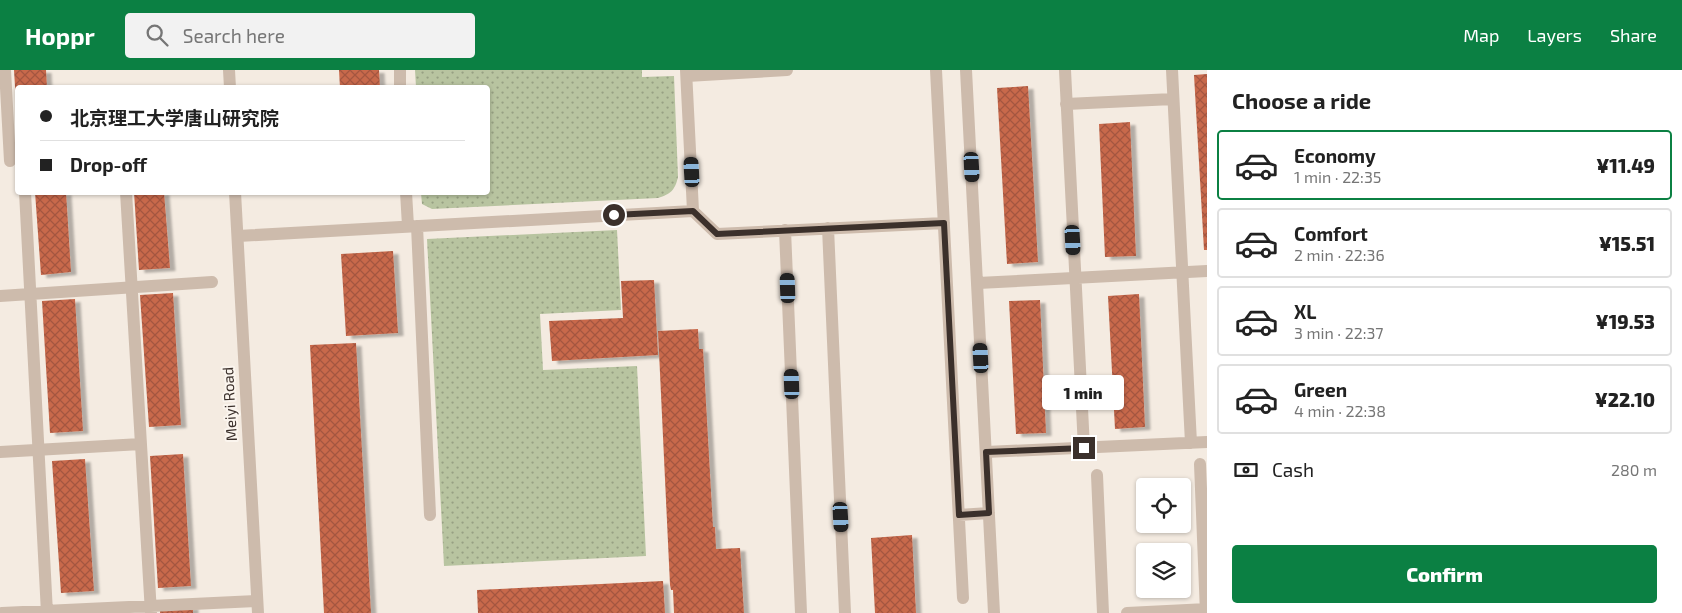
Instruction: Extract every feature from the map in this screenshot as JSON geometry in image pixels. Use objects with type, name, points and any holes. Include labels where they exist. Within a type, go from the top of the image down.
[{"type":"street","points":[[5,70],[9,161]]},
{"type":"street","points":[[229,70],[230,85]]},
{"type":"street","points":[[400,70],[400,85]]},
{"type":"street","points":[[787,70],[687,73],[693,211],[717,234],[944,223]]},
{"type":"street","points":[[936,70],[963,598]]},
{"type":"street","points":[[966,70],[994,613]]},
{"type":"street","points":[[1065,70],[1084,448]]},
{"type":"street","points":[[1172,70],[1191,443]]},
{"type":"street","points":[[1066,104],[1173,99]]},
{"type":"street","points":[[24,195],[47,612]]},
{"type":"street","points":[[126,195],[151,609]]},
{"type":"street","name":"Meiyi Road","points":[[235,195],[257,607]]},
{"type":"street","points":[[407,195],[413,226],[430,515]]},
{"type":"street","points":[[238,236],[693,211]]},
{"type":"street","points":[[828,228],[845,613]]},
{"type":"street","points":[[786,230],[802,613]]},
{"type":"street","points":[[978,284],[1207,271]]},
{"type":"street","points":[[0,296],[212,282]]},
{"type":"street","points":[[986,452],[1207,442]]},
{"type":"street","points":[[0,452],[141,444]]},
{"type":"street","points":[[1127,613],[1206,610],[1200,464]]},
{"type":"street","points":[[1097,475],[1102,613]]},
{"type":"street","points":[[959,515],[989,513]]},
{"type":"street","points":[[2,613],[257,607]]},
{"type":"green space","points":[[415,70],[642,70],[642,77],[674,76],[678,177],[672,191],[658,198],[432,209],[422,204],[421,195],[490,195],[490,85],[416,85]]},
{"type":"green space","points":[[617,230],[621,310],[540,314],[543,370],[637,366],[646,556],[444,566],[427,239]]},
{"type":"building","points":[[14,70],[46,70],[47,85],[15,86]]},
{"type":"building","points":[[339,70],[379,70],[380,85],[340,85]]},
{"type":"building","points":[[1207,74],[1207,250],[1204,250],[1194,75]]},
{"type":"building","points":[[1028,86],[1038,262],[1007,264],[997,88]]},
{"type":"building","points":[[1130,122],[1136,256],[1105,257],[1099,124]]},
{"type":"building","points":[[35,195],[66,195],[71,272],[41,275]]},
{"type":"building","points":[[134,195],[164,195],[170,268],[139,270]]},
{"type":"building","points":[[393,251],[398,333],[346,336],[341,254]]},
{"type":"building","points":[[654,280],[658,355],[552,361],[549,321],[623,318],[621,281]]},
{"type":"building","points":[[173,293],[181,425],[149,427],[140,295]]},
{"type":"building","points":[[1139,294],[1145,427],[1115,429],[1108,296]]},
{"type":"building","points":[[75,299],[83,431],[50,433],[42,301]]},
{"type":"building","points":[[1040,300],[1046,433],[1016,434],[1009,301]]},
{"type":"building","points":[[698,329],[699,349],[703,349],[713,527],[715,527],[716,549],[740,548],[744,613],[674,613],[673,590],[671,590],[670,585],[658,331]]},
{"type":"building","points":[[356,343],[371,613],[324,613],[310,345]]},
{"type":"building","points":[[183,454],[191,586],[158,588],[150,456]]},
{"type":"building","points":[[85,459],[94,591],[61,593],[52,461]]},
{"type":"building","points":[[912,535],[916,613],[875,613],[871,538]]},
{"type":"building","points":[[663,581],[665,613],[478,613],[477,590]]},
{"type":"building","points":[[193,606],[193,613],[160,613],[160,608]]},
{"type":"route","points":[[614,215],[693,211],[717,234],[944,223],[959,515],[989,513],[986,452],[1084,448]]}]
